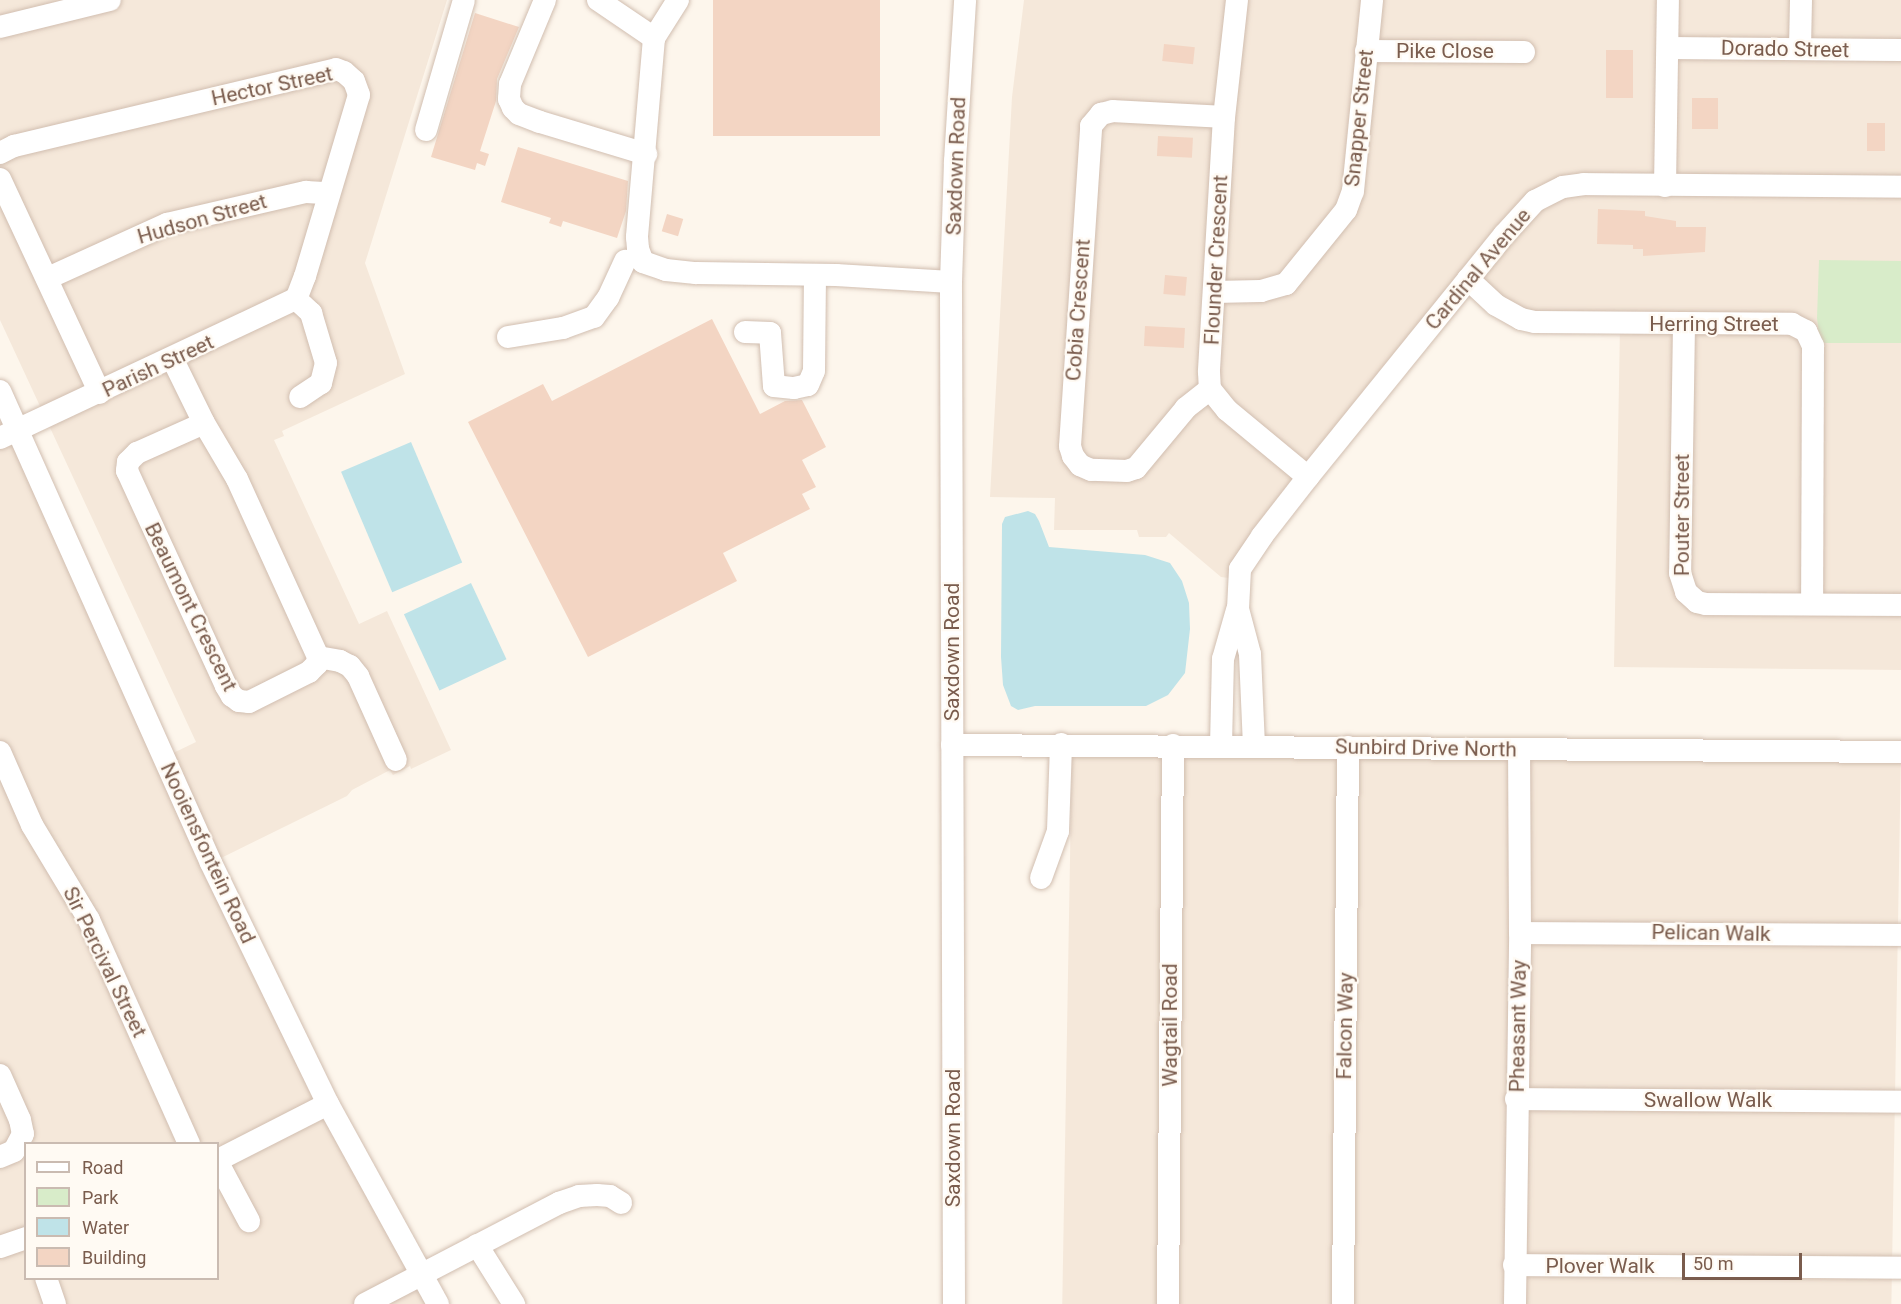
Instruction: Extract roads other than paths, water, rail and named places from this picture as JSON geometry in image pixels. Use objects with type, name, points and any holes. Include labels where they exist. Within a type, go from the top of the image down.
[{"type":"street","points":[[0,27],[110,0]]},
{"type":"street","points":[[426,129],[464,0]]},
{"type":"street","points":[[545,0],[510,84],[509,99],[513,108],[519,114],[540,122],[646,154]]},
{"type":"street","points":[[598,0],[654,38]]},
{"type":"street","points":[[678,0],[654,38],[646,154],[637,237],[638,249],[643,262],[666,270],[696,273],[815,275],[951,282]]},
{"type":"street","name":"Saxdown Road","points":[[954,1304],[951,282],[955,161],[965,0]]},
{"type":"street","name":"Flounder Crescent","points":[[1210,389],[1224,117],[1237,0]]},
{"type":"street","name":"Snapper Street","points":[[1214,292],[1261,291],[1286,284],[1346,210],[1353,191],[1372,0]]},
{"type":"street","points":[[1665,186],[1668,0]]},
{"type":"street","points":[[1800,48],[1801,0]]},
{"type":"street","name":"Dorado Street","points":[[1669,48],[1901,50]]},
{"type":"street","name":"Pike Close","points":[[1366,51],[1524,52]]},
{"type":"street","name":"Hector Street","points":[[0,153],[14,146],[336,69],[349,75],[354,81],[358,95],[305,276],[296,299]]},
{"type":"street","name":"Cobia Crescent","points":[[1210,389],[1186,408],[1136,468],[1127,471],[1091,470],[1080,465],[1073,456],[1070,446],[1091,126],[1101,114],[1113,111],[1224,117]]},
{"type":"street","points":[[0,179],[48,278],[99,393]]},
{"type":"street","name":"Cardinal Avenue","points":[[1254,746],[1250,654],[1238,609],[1237,585],[1240,569],[1308,477],[1523,212],[1548,192],[1584,184],[1901,187]]},
{"type":"street","name":"Hudson Street","points":[[48,278],[167,224],[306,192],[328,193]]},
{"type":"street","points":[[508,337],[563,328],[594,316],[608,298],[625,261]]},
{"type":"street","points":[[745,332],[770,333],[774,386],[794,388],[808,385],[814,371],[815,275]]},
{"type":"street","name":"Herring Street","points":[[1468,279],[1496,305],[1521,319],[1535,322],[1684,325],[1792,324],[1801,326],[1810,336],[1813,346],[1812,603]]},
{"type":"street","points":[[296,299],[311,313],[326,363],[321,383],[317,389],[300,398]]},
{"type":"street","name":"Parish Street","points":[[9,434],[296,299]]},
{"type":"street","name":"Pouter Street","points":[[1684,325],[1682,584],[1691,598],[1706,603],[1901,605]]},
{"type":"street","points":[[172,358],[204,423],[237,478],[318,657],[340,661],[351,666],[358,676],[396,760]]},
{"type":"street","points":[[1210,389],[1227,410],[1308,477]]},
{"type":"street","name":"Nooiensfontein Road","points":[[0,391],[9,434],[211,862],[328,1104],[438,1304]]},
{"type":"street","name":"Beaumont Crescent","points":[[204,423],[137,453],[128,462],[127,471],[226,686],[232,696],[239,701],[249,702],[309,672],[317,663],[318,657]]},
{"type":"street","name":"Cardinal Avenue","points":[[1221,746],[1223,659],[1238,609]]},
{"type":"street","points":[[1041,878],[1058,831],[1061,744]]},
{"type":"street","name":"Sunbird Drive North","points":[[952,745],[1061,744],[1901,752]]},
{"type":"street","name":"Wagtail Road","points":[[1168,1304],[1173,746]]},
{"type":"street","name":"Falcon Way","points":[[1343,1304],[1348,747]]},
{"type":"street","name":"Pheasant Way","points":[[1515,1304],[1520,933],[1519,749]]},
{"type":"street","name":"Sir Percival Street","points":[[0,752],[32,825],[89,920],[189,1142]]},
{"type":"street","name":"Pelican Walk","points":[[1520,933],[1901,935]]},
{"type":"street","points":[[0,1075],[20,1120],[21,1141],[14,1151],[0,1157]]},
{"type":"street","name":"Swallow Walk","points":[[1516,1099],[1901,1102]]},
{"type":"street","points":[[219,1161],[328,1104]]},
{"type":"street","points":[[219,1164],[249,1221]]},
{"type":"street","points":[[365,1304],[539,1212],[579,1196],[610,1196],[621,1203]]},
{"type":"street","points":[[0,1246],[24,1239]]},
{"type":"street","points":[[477,1245],[514,1304]]},
{"type":"street","name":"Plover Walk","points":[[1514,1265],[1901,1268]]},
{"type":"street","points":[[47,1280],[55,1304]]},
{"type":"water","points":[[411,442],[462,563],[392,592],[341,472]]},
{"type":"water","points":[[1028,511],[1035,514],[1049,547],[1145,555],[1170,563],[1182,581],[1189,603],[1190,629],[1185,673],[1168,695],[1146,706],[1035,706],[1018,710],[1011,706],[1003,685],[1001,657],[1002,524],[1005,517]]},
{"type":"water","points":[[471,583],[506,659],[439,690],[404,614]]}]
